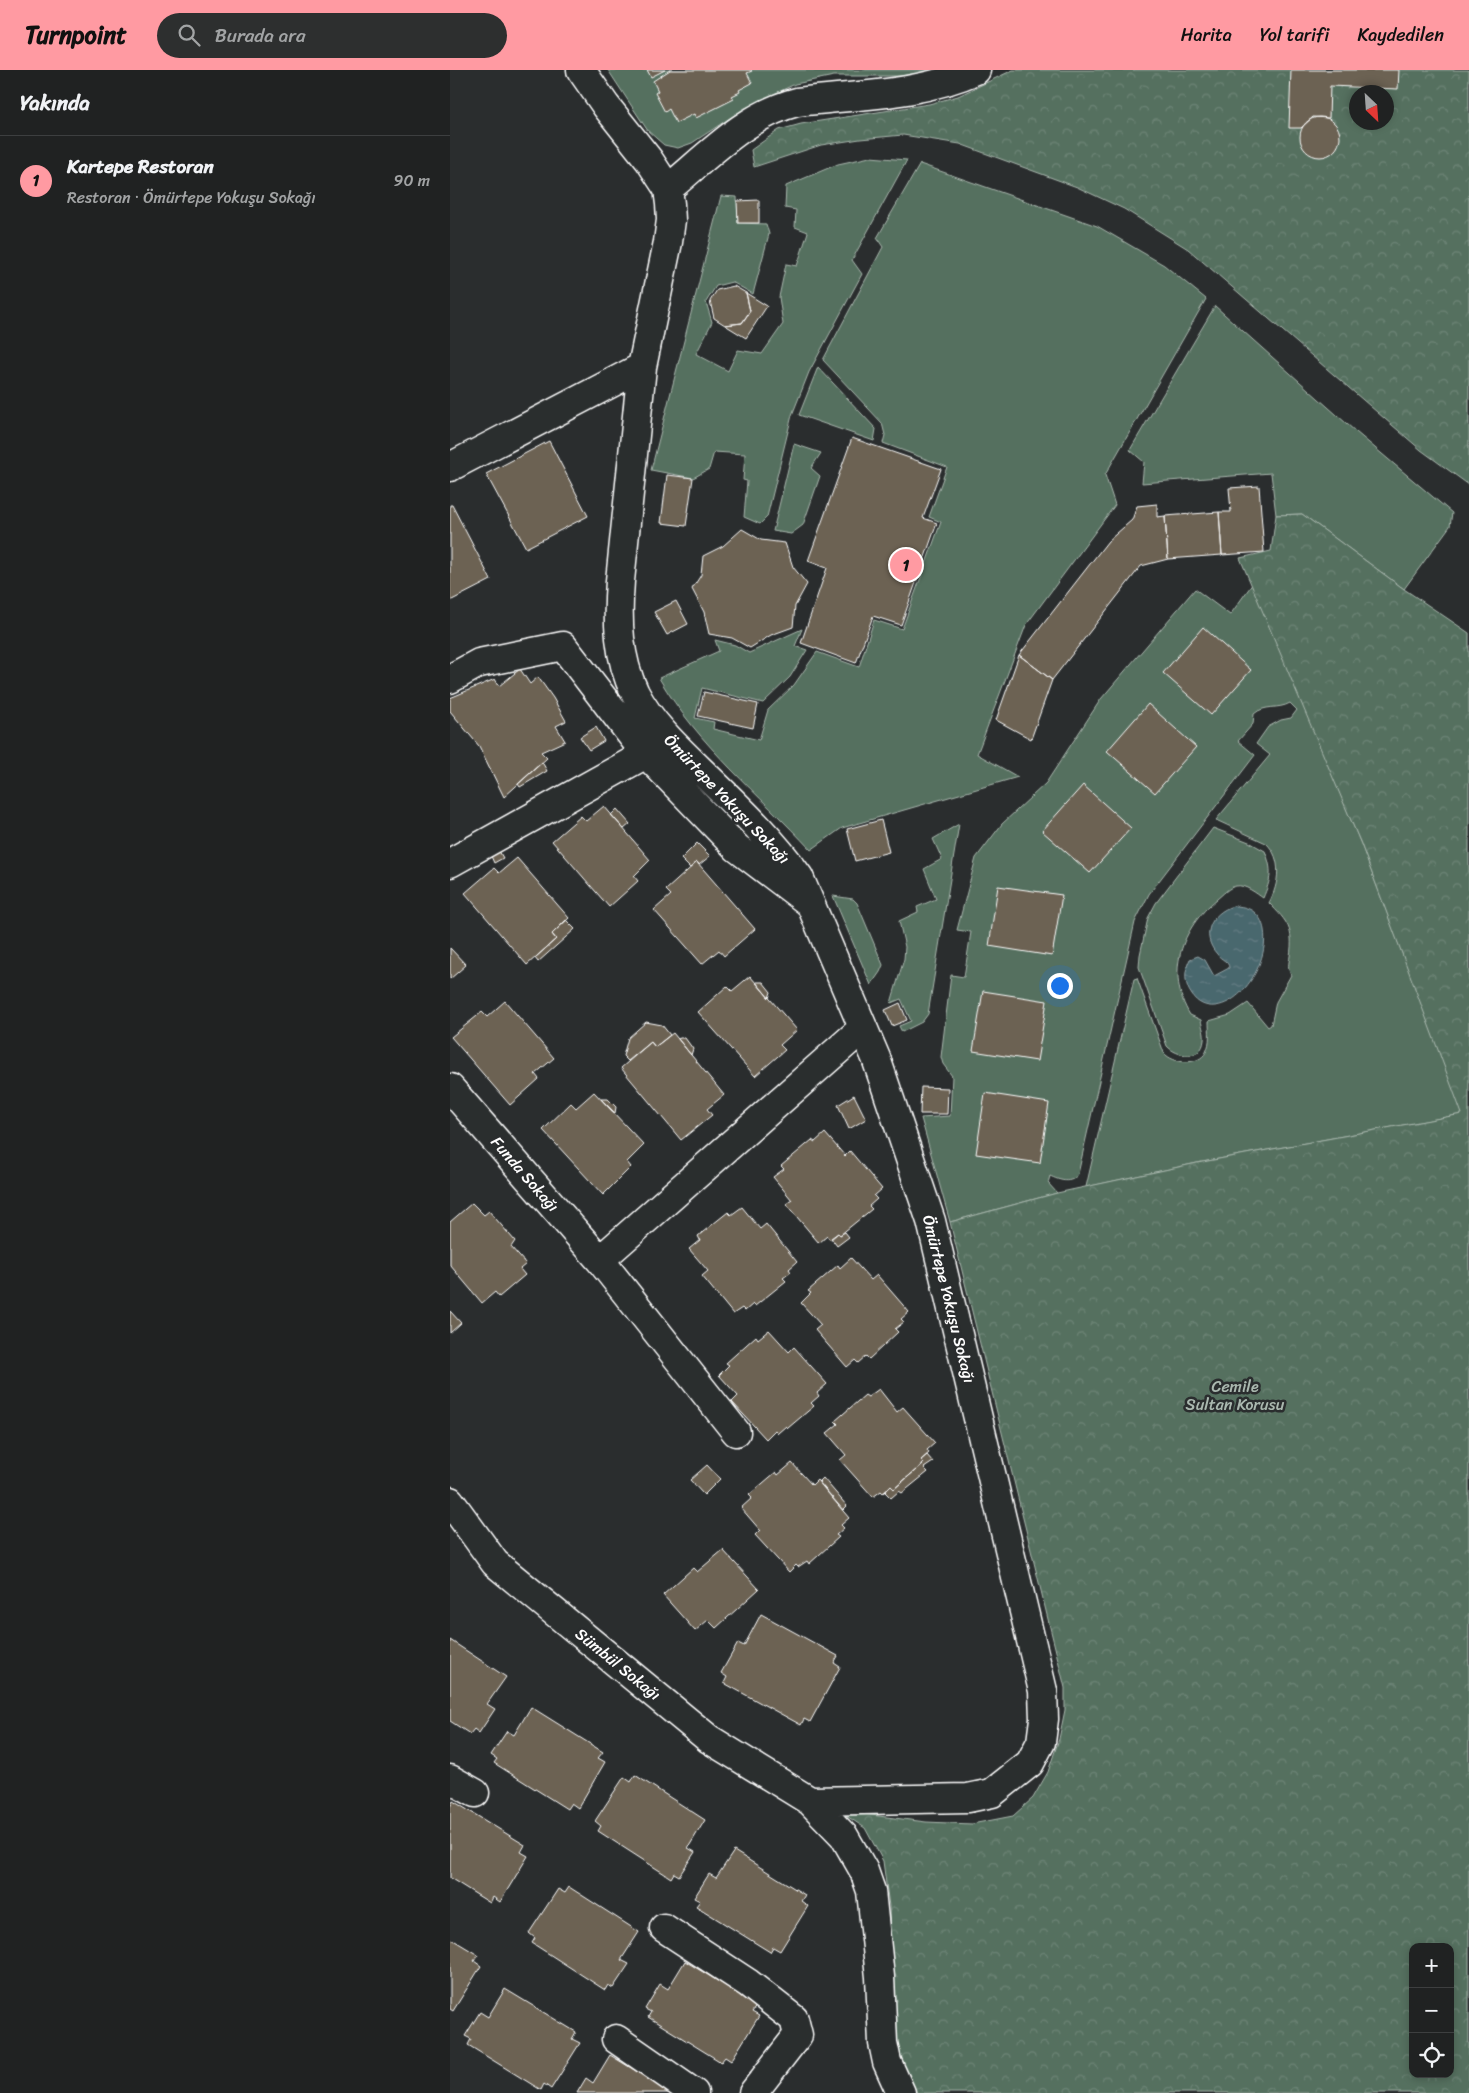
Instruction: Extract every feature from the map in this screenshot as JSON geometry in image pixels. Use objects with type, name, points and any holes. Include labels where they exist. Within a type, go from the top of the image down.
[{"type":"street","name":"Ömürtepe Yokuşu Sokağı","points":[[581,70],[668,189],[671,220],[642,367],[617,613],[626,668],[636,694],[665,736],[757,826],[783,855],[799,877],[876,1058],[931,1221],[1043,1691],[1044,1719],[1041,1742],[1030,1763],[992,1793],[968,1798],[810,1801]]},
{"type":"street","points":[[668,189],[744,126],[778,107],[797,102],[920,88],[959,78],[976,70]]},
{"type":"street","points":[[450,466],[642,367]]},
{"type":"street","points":[[450,680],[479,662],[563,646],[646,754],[737,848],[812,905]]},
{"type":"street","points":[[450,863],[646,754]]},
{"type":"street","points":[[600,1260],[863,1028]]},
{"type":"street","name":"Funda Sokağı","points":[[450,1088],[600,1260],[736,1432]]},
{"type":"street","name":"Sümbül Sokağı","points":[[450,1501],[495,1563],[709,1739],[810,1801]]},
{"type":"street","points":[[450,1779],[475,1793]]},
{"type":"street","points":[[810,1801],[844,1836],[864,1871],[871,1890],[880,1977],[883,2043],[886,2062],[901,2093]]},
{"type":"street","points":[[664,1928],[748,1983],[794,2019],[798,2035],[752,2093]]},
{"type":"street","points":[[616,2039],[694,2093]]},
{"type":"green space","points":[[608,70],[930,70],[929,72],[900,76],[834,76],[795,84],[745,108],[692,143],[678,148],[664,145],[648,131]]},
{"type":"green space","points":[[1013,70],[1469,70],[1469,485],[1421,450],[1188,249],[1124,209],[1077,187],[960,144],[903,135],[821,145],[754,167],[751,150],[779,130],[801,124],[929,104],[958,96]]},
{"type":"green space","points":[[870,157],[907,160],[852,260],[862,274],[809,372],[792,415],[767,517],[760,524],[744,517],[747,481],[743,480],[745,454],[714,452],[709,469],[693,478],[651,470],[721,196],[737,197],[738,223],[766,224],[769,234],[753,294],[732,282],[716,286],[706,302],[712,322],[696,354],[728,371],[738,350],[762,354],[783,324],[779,297],[786,264],[797,266],[808,232],[795,227],[796,210],[785,208],[786,186],[838,164]]},
{"type":"green space","points":[[920,164],[1097,226],[1164,265],[1206,299],[1105,475],[1115,505],[1026,625],[977,754],[1018,777],[842,828],[811,850],[711,747],[692,725],[659,678],[719,651],[715,640],[735,645],[749,653],[802,629],[795,646],[807,650],[790,677],[763,703],[702,688],[695,718],[714,722],[713,729],[759,740],[768,710],[794,685],[817,652],[859,667],[874,620],[902,629],[941,522],[929,517],[947,467],[883,443],[885,435],[882,423],[823,360],[883,247],[877,238]]},
{"type":"green space","points":[[1215,306],[1356,432],[1452,513],[1450,526],[1404,589],[1302,514],[1276,515],[1271,473],[1142,483],[1144,462],[1130,450]]},
{"type":"green space","points":[[818,367],[876,429],[874,441],[799,415]]},
{"type":"green space","points":[[794,444],[821,453],[811,468],[820,476],[803,525],[791,534],[773,531]]},
{"type":"green space","name":"Cemile Sultan Korusu","points":[[1302,514],[1404,589],[1469,633],[1469,2093],[916,2093],[902,2074],[894,2051],[889,1906],[883,1861],[865,1828],[839,1811],[926,1822],[972,1824],[1013,1816],[1033,1798],[1048,1772],[1059,1739],[1065,1710],[1065,1688],[950,1222],[1057,1193],[1197,1163],[1462,1114],[1361,844],[1240,558],[1271,551],[1276,515]]},
{"type":"green space","points":[[1253,583],[1361,844],[1463,1114],[1197,1163],[1086,1187],[1134,979],[1137,978],[1164,1053],[1173,1059],[1186,1062],[1203,1057],[1209,1044],[1209,1021],[1230,1015],[1248,1003],[1268,1027],[1271,1025],[1276,1002],[1291,975],[1289,968],[1290,932],[1285,921],[1269,903],[1277,880],[1278,872],[1275,856],[1266,843],[1216,820],[1270,755],[1256,744],[1268,727],[1281,720],[1291,718],[1297,710],[1290,703],[1263,709],[1254,714],[1253,724],[1238,741],[1255,755],[1149,894],[1135,922],[1078,1174],[1068,1181],[1050,1176],[1048,1183],[1057,1193],[950,1222],[921,1118],[950,1116],[952,1076],[943,1064],[941,1057],[951,975],[964,977],[971,932],[957,930],[976,858],[1002,824],[1046,783],[1101,699],[1195,589],[1230,615]]},
{"type":"green space","points":[[959,824],[928,1014],[922,1022],[902,1032],[899,1026],[911,1021],[901,999],[891,1003],[904,959],[905,947],[899,921],[918,912],[917,907],[936,899],[924,869],[942,859],[933,839]]},
{"type":"green space","points":[[1213,828],[1249,842],[1265,851],[1270,875],[1263,898],[1243,886],[1231,888],[1204,911],[1186,938],[1178,968],[1179,984],[1190,1015],[1201,1020],[1204,1033],[1202,1047],[1199,1051],[1189,1055],[1177,1053],[1167,1046],[1139,967],[1140,955],[1148,918],[1156,903]]},
{"type":"green space","points":[[833,896],[853,899],[857,903],[883,965],[871,985]]},
{"type":"water","points":[[1233,906],[1251,910],[1261,920],[1265,936],[1263,954],[1256,972],[1245,988],[1231,1000],[1215,1006],[1205,1005],[1196,1000],[1189,991],[1186,982],[1187,968],[1190,959],[1198,956],[1205,960],[1214,976],[1229,968],[1228,964],[1212,947],[1209,932],[1214,919],[1225,909]]},
{"type":"building","points":[[647,70],[665,70],[651,77]]},
{"type":"building","points":[[670,70],[751,70],[747,73],[752,83],[732,96],[734,99],[696,118],[694,114],[676,123],[669,109],[665,112],[655,93],[658,91],[653,81]]},
{"type":"building","points":[[1291,70],[1399,70],[1398,89],[1394,89],[1394,85],[1330,86],[1329,118],[1313,117],[1301,128],[1289,128]]},
{"type":"building","points":[[1324,117],[1331,120],[1337,126],[1340,137],[1339,145],[1331,154],[1324,157],[1316,157],[1309,154],[1301,145],[1300,133],[1303,126],[1312,118]]},
{"type":"building","points":[[759,200],[759,223],[738,223],[737,201]]},
{"type":"building","points":[[734,286],[746,293],[750,311],[742,323],[725,325],[714,318],[710,301],[717,290]]},
{"type":"building","points":[[746,293],[767,306],[746,338],[725,325],[742,323],[750,311]]},
{"type":"building","points":[[852,438],[941,469],[923,518],[937,523],[901,625],[873,616],[856,663],[801,643],[827,568],[808,561]]},
{"type":"building","points":[[549,441],[588,516],[526,548],[486,474]]},
{"type":"building","points":[[667,475],[693,478],[686,526],[661,523]]},
{"type":"building","points":[[1259,486],[1264,552],[1222,555],[1219,512],[1231,512],[1229,488]]},
{"type":"building","points":[[1157,504],[1157,517],[1165,516],[1168,559],[1141,566],[1052,680],[1019,655],[1108,541],[1132,520],[1137,506]]},
{"type":"building","points":[[450,505],[452,505],[491,580],[450,601]]},
{"type":"building","points":[[1219,512],[1222,555],[1168,559],[1165,516]]},
{"type":"building","points":[[742,529],[761,540],[785,543],[793,567],[807,584],[795,606],[793,627],[771,635],[750,648],[732,638],[709,634],[704,612],[692,589],[701,575],[703,556],[723,546]]},
{"type":"building","points":[[676,601],[688,624],[667,635],[654,612]]},
{"type":"building","points":[[1203,627],[1251,670],[1211,715],[1163,673]]},
{"type":"building","points":[[1019,655],[1052,680],[1031,739],[996,720]]},
{"type":"building","points":[[520,669],[530,684],[538,677],[553,698],[566,721],[556,726],[565,741],[541,752],[547,758],[504,797],[479,746],[450,711],[450,698],[495,679],[499,686]]},
{"type":"building","points":[[704,692],[758,704],[753,728],[698,716]]},
{"type":"building","points":[[1148,704],[1196,747],[1155,793],[1107,751]]},
{"type":"building","points":[[596,727],[604,741],[589,750],[580,737]]},
{"type":"building","points":[[542,762],[547,771],[520,787],[518,784]]},
{"type":"building","points":[[1083,785],[1131,828],[1090,873],[1042,831]]},
{"type":"building","points":[[604,806],[650,860],[634,876],[638,881],[609,907],[552,841],[581,816],[586,821]]},
{"type":"building","points":[[617,809],[630,824],[624,829],[611,815]]},
{"type":"building","points":[[881,820],[889,852],[855,861],[847,829]]},
{"type":"building","points":[[697,843],[710,856],[699,865],[697,862],[690,868],[681,859]]},
{"type":"building","points":[[499,851],[503,858],[494,863],[491,856]]},
{"type":"building","points":[[517,858],[569,918],[552,934],[556,939],[527,965],[465,893],[494,868],[499,873]]},
{"type":"building","points":[[697,862],[755,929],[724,956],[719,950],[702,964],[654,910],[671,895],[666,890]]},
{"type":"building","points":[[998,886],[1062,895],[1052,956],[989,946]]},
{"type":"building","points":[[566,920],[575,929],[538,962],[535,958],[556,939],[552,934]]},
{"type":"building","points":[[450,948],[466,965],[450,979]]},
{"type":"building","points":[[750,976],[797,1030],[780,1045],[785,1050],[755,1076],[698,1012],[727,986],[732,991]]},
{"type":"building","points":[[756,982],[763,982],[771,992],[769,998]]},
{"type":"building","points":[[983,991],[1047,1001],[1037,1061],[973,1051]]},
{"type":"building","points":[[505,1001],[554,1058],[535,1074],[539,1079],[510,1105],[451,1037],[482,1012],[487,1017]]},
{"type":"building","points":[[900,1003],[907,1020],[892,1026],[885,1010]]},
{"type":"building","points":[[646,1022],[662,1025],[670,1035],[655,1047],[651,1042],[628,1061],[623,1056],[628,1038]]},
{"type":"building","points":[[673,1033],[724,1095],[707,1109],[712,1115],[681,1140],[621,1068],[651,1042],[655,1047]]},
{"type":"building","points":[[685,1038],[693,1049],[691,1055],[678,1039]]},
{"type":"building","points":[[921,1087],[948,1088],[947,1114],[920,1114]]},
{"type":"building","points":[[594,1092],[644,1145],[627,1162],[631,1167],[603,1195],[543,1130],[571,1103],[576,1108]]},
{"type":"building","points":[[985,1093],[1049,1103],[1040,1163],[976,1154]]},
{"type":"building","points":[[854,1095],[866,1119],[849,1129],[838,1105]]},
{"type":"building","points":[[601,1099],[608,1099],[616,1107],[615,1113]]},
{"type":"building","points":[[825,1133],[845,1156],[850,1151],[882,1189],[874,1196],[877,1199],[869,1206],[872,1209],[840,1235],[838,1233],[830,1240],[827,1236],[819,1243],[786,1204],[792,1200],[773,1177],[784,1169],[781,1166],[812,1140],[815,1142]]},
{"type":"building","points":[[472,1203],[484,1215],[489,1211],[515,1241],[511,1247],[526,1264],[520,1269],[525,1275],[499,1297],[495,1292],[482,1303],[450,1265],[450,1222]]},
{"type":"building","points":[[742,1207],[760,1229],[766,1224],[797,1262],[789,1269],[791,1272],[783,1278],[786,1281],[755,1306],[753,1304],[745,1311],[742,1308],[733,1314],[702,1276],[708,1271],[689,1249],[700,1240],[698,1236],[728,1212],[731,1215]]},
{"type":"building","points":[[845,1232],[849,1237],[837,1246],[831,1238],[838,1233],[840,1235]]},
{"type":"building","points":[[851,1258],[871,1280],[877,1275],[909,1312],[901,1319],[904,1322],[895,1329],[898,1332],[869,1359],[866,1356],[858,1363],[855,1360],[847,1367],[815,1330],[821,1325],[801,1303],[811,1293],[808,1291],[838,1265],[840,1268]]},
{"type":"building","points":[[450,1311],[461,1323],[450,1333]]},
{"type":"building","points":[[769,1330],[789,1352],[794,1347],[827,1384],[817,1393],[819,1396],[811,1403],[814,1406],[788,1428],[786,1426],[778,1433],[775,1430],[766,1439],[732,1402],[738,1396],[719,1375],[729,1365],[726,1363],[756,1336],[758,1339]]},
{"type":"building","points":[[879,1389],[897,1412],[903,1407],[935,1443],[927,1450],[929,1453],[921,1460],[924,1463],[894,1489],[891,1486],[883,1493],[881,1491],[873,1497],[840,1460],[846,1455],[827,1433],[838,1424],[835,1421],[865,1395],[868,1397]]},
{"type":"building","points":[[927,1455],[933,1462],[924,1468],[928,1472],[902,1493],[899,1491],[891,1498],[885,1492],[891,1486],[894,1489],[924,1463],[921,1460]]},
{"type":"building","points":[[792,1463],[812,1485],[817,1480],[849,1518],[841,1525],[844,1528],[836,1535],[839,1537],[809,1564],[807,1561],[798,1567],[796,1565],[789,1572],[755,1535],[760,1530],[741,1508],[752,1498],[749,1495],[776,1472],[778,1475]]},
{"type":"building","points":[[707,1465],[720,1479],[704,1495],[690,1480]]},
{"type":"building","points":[[823,1478],[847,1506],[843,1510],[819,1482]]},
{"type":"building","points":[[723,1550],[759,1589],[716,1628],[708,1620],[695,1631],[663,1595],[693,1568],[697,1572]]},
{"type":"building","points":[[761,1614],[838,1656],[834,1663],[840,1667],[810,1722],[804,1719],[801,1725],[724,1683],[727,1677],[721,1673],[738,1643],[744,1646]]},
{"type":"building","points":[[450,1640],[506,1677],[487,1704],[495,1709],[479,1733],[474,1729],[470,1734],[450,1721]]},
{"type":"building","points":[[531,1707],[603,1752],[598,1758],[605,1762],[578,1808],[571,1803],[567,1809],[494,1763],[497,1759],[491,1755],[507,1731],[514,1735]]},
{"type":"building","points":[[635,1775],[705,1820],[688,1848],[695,1852],[679,1876],[674,1873],[671,1878],[598,1831],[601,1826],[595,1821],[624,1777],[631,1782]]},
{"type":"building","points":[[453,1801],[525,1845],[521,1852],[528,1856],[500,1902],[493,1897],[490,1903],[450,1878],[450,1807]]},
{"type":"building","points":[[734,1851],[805,1895],[801,1901],[808,1906],[780,1951],[773,1947],[770,1952],[696,1906],[700,1901],[694,1898],[709,1874],[716,1878]]},
{"type":"building","points":[[569,1887],[639,1932],[621,1960],[629,1964],[613,1988],[608,1985],[605,1990],[532,1943],[535,1938],[529,1933],[558,1889],[565,1893]]},
{"type":"building","points":[[450,1938],[478,1955],[474,1961],[481,1966],[453,2011],[450,2009]]},
{"type":"building","points":[[685,1961],[757,2005],[752,2012],[759,2016],[731,2061],[725,2057],[721,2062],[648,2017],[651,2012],[645,2009],[660,1984],[668,1989]]},
{"type":"building","points":[[505,1989],[576,2032],[572,2039],[580,2043],[551,2089],[544,2084],[541,2090],[468,2045],[471,2039],[465,2036],[480,2012],[488,2017]]},
{"type":"building","points":[[610,2055],[672,2093],[577,2093],[586,2078],[593,2083]]},
{"type":"place","name":"Kartepe Restoran","points":[[906,565]]}]
